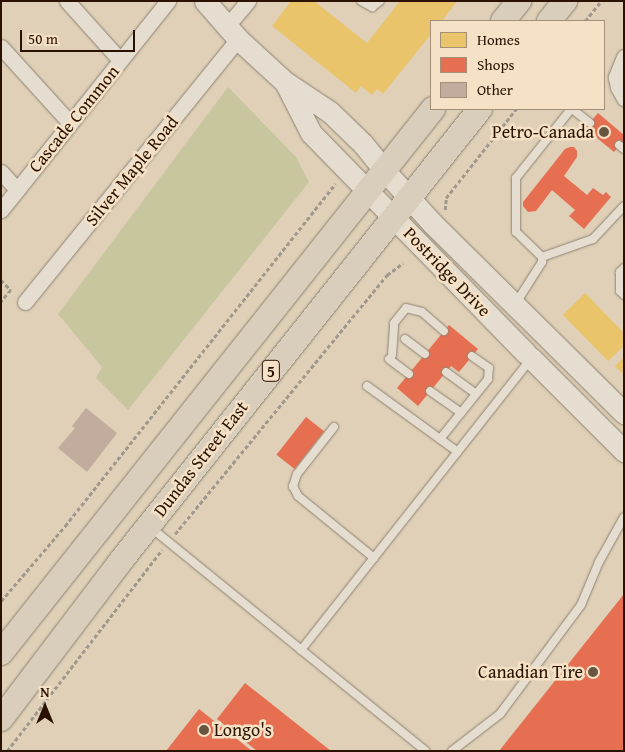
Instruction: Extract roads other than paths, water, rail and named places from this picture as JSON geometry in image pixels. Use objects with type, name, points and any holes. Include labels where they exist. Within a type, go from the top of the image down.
[{"type":"main road","points":[[504,20],[518,1]]},
{"type":"main road","points":[[550,20],[565,1]]},
{"type":"main road","name":"Dundas Street East","points":[[1,652],[432,110]]},
{"type":"main road","name":"Dundas Street East","points":[[1,719],[148,526],[479,110]]},
{"type":"street","points":[[67,1],[120,60]]},
{"type":"street","name":"Cascade Common","points":[[1,210],[168,1]]},
{"type":"street","name":"Postridge Drive","points":[[205,1],[232,32],[285,82],[330,112],[363,144],[433,224],[624,413]]},
{"type":"street","name":"Silver Maple Road","points":[[25,302],[232,32],[248,1]]},
{"type":"street","points":[[1,47],[70,123]]},
{"type":"street","points":[[624,57],[616,77],[618,87],[624,98]]},
{"type":"street","name":"Postridge Drive","points":[[285,82],[311,133],[624,451]]},
{"type":"street","name":"Cascade Common","points":[[1,172],[17,190]]},
{"type":"lane","points":[[361,1],[372,7],[380,1]]},
{"type":"lane","points":[[542,257],[516,232],[516,178],[571,110]]},
{"type":"lane","points":[[573,110],[590,123]]},
{"type":"lane","points":[[542,257],[593,239],[624,206]]},
{"type":"lane","points":[[515,304],[542,262],[542,257]]},
{"type":"lane","points":[[624,268],[620,272],[620,291],[624,295]]},
{"type":"lane","points":[[409,374],[390,357],[394,323],[406,308],[422,312],[444,331]]},
{"type":"lane","points":[[405,339],[425,354]]},
{"type":"lane","points":[[440,439],[488,379],[489,368],[472,356]]},
{"type":"lane","points":[[302,650],[458,452],[529,356]]},
{"type":"lane","points":[[446,372],[476,394]]},
{"type":"lane","points":[[367,386],[458,452]]},
{"type":"lane","points":[[430,391],[461,413]]},
{"type":"lane","points":[[334,427],[297,474],[293,486],[298,496],[374,558]]},
{"type":"lane","points":[[452,751],[500,714],[581,606],[599,562],[624,517]]},
{"type":"lane","points":[[148,526],[426,751]]},
{"type":"place","name":"Petro-Canada","points":[[604,132]]},
{"type":"place","name":"Canadian Tire","points":[[593,672]]},
{"type":"place","name":"Longo's","points":[[204,730]]}]
